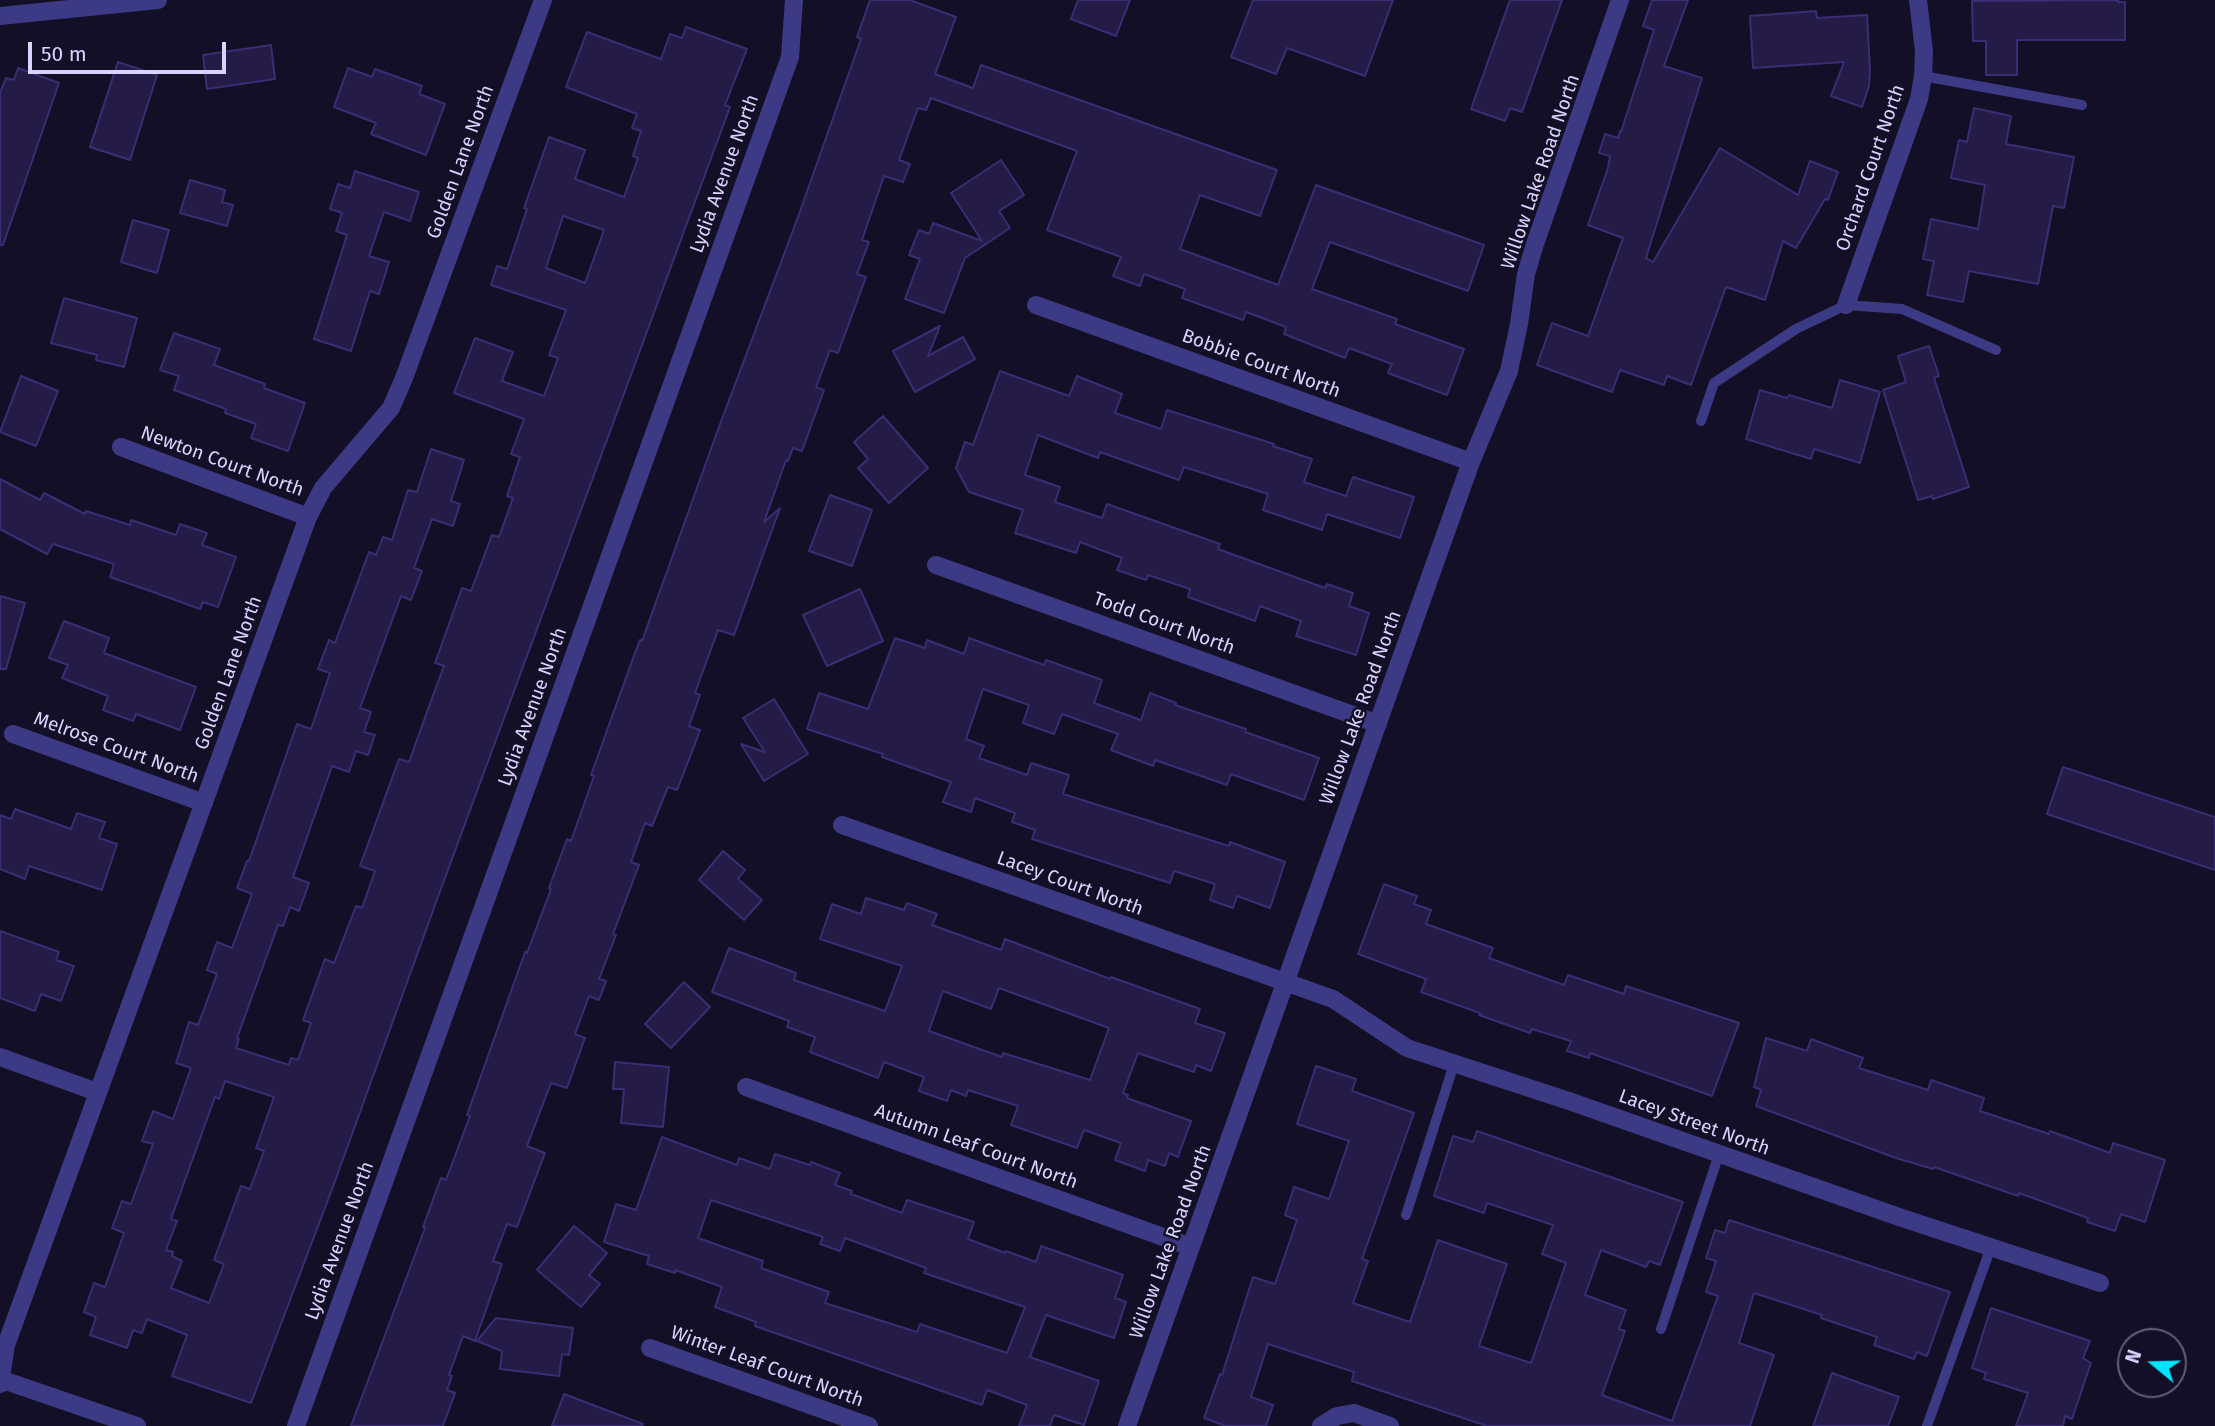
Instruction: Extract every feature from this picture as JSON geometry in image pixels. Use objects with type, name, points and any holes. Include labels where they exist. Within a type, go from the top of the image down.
[{"type":"street","points":[[0,16],[158,0]]},
{"type":"street","name":"Golden Lane North","points":[[0,1381],[6,1345],[309,517],[323,488],[391,408],[543,0]]},
{"type":"street","name":"Lydia Avenue North","points":[[296,1426],[790,57],[794,0]]},
{"type":"street","name":"Willow Lake Road North","points":[[1127,1426],[1471,462],[1509,371],[1520,324],[1526,274],[1620,0]]},
{"type":"street","name":"Orchard Court North","points":[[1846,305],[1919,99],[1924,51],[1919,0]]},
{"type":"street","name":"Bobbie Court North","points":[[1036,305],[1471,462]]},
{"type":"street","name":"Newton Court North","points":[[121,447],[309,517]]},
{"type":"street","name":"Todd Court North","points":[[936,565],[1378,724]]},
{"type":"street","name":"Melrose Court North","points":[[13,734],[204,803]]},
{"type":"street","name":"Lacey Court North","points":[[842,825],[1285,983]]},
{"type":"street","name":"Lacey Street North","points":[[1285,983],[1333,999],[1407,1048],[2100,1283]]},
{"type":"street","points":[[0,1057],[97,1092]]},
{"type":"street","name":"Autumn Leaf Court North","points":[[747,1087],[1191,1247]]},
{"type":"street","name":"Winter Leaf Court North","points":[[650,1348],[869,1426]]},
{"type":"street","points":[[0,1381],[137,1426]]},
{"type":"street","points":[[1321,1426],[1337,1416],[1354,1413],[1390,1426]]},
{"type":"lane","points":[[1923,76],[2082,105]]},
{"type":"lane","points":[[1701,421],[1714,383],[1796,329],[1846,305],[1902,309],[1996,350]]},
{"type":"lane","points":[[1406,1215],[1454,1063]]},
{"type":"lane","points":[[1661,1329],[1719,1154]]},
{"type":"lane","points":[[1927,1426],[1991,1247]]},
{"type":"building","points":[[870,0],[910,0],[956,17],[935,74],[973,88],[981,65],[1277,170],[1260,216],[1200,195],[1180,249],[1278,285],[1316,185],[1484,245],[1468,291],[1330,242],[1312,289],[1397,319],[1395,324],[1464,349],[1447,395],[1388,373],[1392,364],[1349,348],[1345,358],[1284,334],[1286,327],[1246,312],[1243,320],[1182,298],[1185,289],[1144,274],[1140,286],[1113,276],[1121,257],[1047,230],[1077,151],[931,98],[926,110],[918,108],[899,160],[910,164],[903,182],[884,176],[862,240],[869,242],[857,274],[866,277],[838,353],[830,350],[816,387],[824,390],[802,451],[793,448],[788,461],[786,460],[764,522],[780,508],[734,635],[718,630],[695,693],[700,695],[689,726],[700,730],[693,749],[677,790],[668,787],[652,826],[645,823],[631,862],[639,865],[599,979],[606,981],[599,1000],[589,996],[575,1034],[585,1038],[567,1088],[551,1083],[527,1146],[545,1153],[517,1227],[507,1224],[493,1261],[502,1264],[475,1341],[463,1336],[449,1375],[452,1376],[447,1390],[455,1393],[443,1426],[351,1426],[441,1178],[446,1180],[470,1116],[467,1115],[567,839],[571,841],[594,776],[591,775],[632,661],[640,640],[642,641],[798,217],[861,39],[857,37]]},
{"type":"building","points":[[1078,0],[1130,0],[1116,36],[1071,19]]},
{"type":"building","points":[[1253,0],[1393,0],[1365,76],[1287,48],[1276,74],[1231,57]]},
{"type":"building","points":[[1510,0],[1562,0],[1522,112],[1510,108],[1505,121],[1471,109]]},
{"type":"building","points":[[1652,0],[1688,0],[1664,66],[1702,78],[1646,258],[1653,262],[1720,148],[1798,195],[1810,161],[1838,172],[1828,200],[1825,199],[1796,248],[1783,241],[1765,300],[1726,287],[1691,385],[1667,376],[1664,385],[1620,370],[1612,392],[1537,365],[1552,323],[1588,336],[1623,238],[1588,225],[1608,168],[1610,156],[1599,153],[1605,134],[1618,138],[1621,132],[1654,30],[1643,26]]},
{"type":"building","points":[[1972,1],[2125,2],[2125,40],[2017,40],[2017,75],[1986,75],[1986,41],[1973,41]]},
{"type":"building","points":[[1816,11],[1817,18],[1867,15],[1870,70],[1869,86],[1862,107],[1831,96],[1844,62],[1753,68],[1750,16]]},
{"type":"building","points":[[686,27],[747,49],[725,105],[730,107],[251,1403],[172,1376],[187,1335],[147,1319],[142,1333],[133,1330],[127,1348],[90,1335],[96,1317],[84,1312],[94,1283],[105,1287],[124,1233],[112,1228],[122,1201],[131,1204],[153,1144],[142,1141],[153,1111],[173,1119],[191,1068],[176,1063],[189,1022],[198,1025],[217,974],[207,970],[217,942],[232,948],[252,894],[237,888],[297,724],[311,729],[330,673],[318,669],[329,640],[335,643],[369,552],[376,555],[383,537],[392,540],[408,490],[417,492],[431,449],[464,460],[451,501],[460,504],[453,526],[432,519],[414,568],[422,571],[411,600],[401,596],[360,708],[371,712],[364,732],[375,735],[368,755],[356,751],[349,772],[332,766],[293,877],[309,883],[299,911],[290,907],[283,926],[278,925],[237,1038],[236,1048],[289,1065],[291,1058],[298,1060],[311,1023],[303,1020],[325,959],[334,963],[356,906],[362,908],[375,871],[360,866],[399,759],[409,762],[444,666],[435,663],[462,588],[471,591],[492,535],[499,537],[513,498],[507,496],[520,457],[511,454],[524,419],[454,393],[475,338],[513,352],[502,381],[544,396],[558,358],[549,355],[566,310],[491,285],[497,266],[507,269],[527,209],[524,208],[549,137],[585,150],[575,179],[624,197],[638,158],[633,156],[641,131],[632,128],[637,114],[566,87],[587,32],[661,59],[670,34],[682,38]],"holes":[[[563,216],[604,230],[585,283],[546,268]],[[225,1081],[274,1097],[256,1148],[264,1151],[250,1189],[241,1186],[214,1260],[224,1264],[209,1303],[171,1288],[182,1261],[172,1256],[173,1252],[166,1250],[177,1221],[171,1219],[215,1097],[219,1099]]]},
{"type":"building","points":[[271,45],[275,79],[207,89],[203,55]]},
{"type":"building","points":[[118,62],[157,75],[130,160],[90,147]]},
{"type":"building","points":[[18,68],[59,83],[3,245],[0,245],[0,93],[6,78],[14,80]]},
{"type":"building","points":[[348,68],[372,77],[375,69],[422,86],[419,94],[445,104],[426,155],[371,134],[376,123],[334,107]]},
{"type":"building","points":[[1974,108],[2011,116],[2006,144],[2074,157],[2064,208],[2053,206],[2038,284],[1969,271],[1963,302],[1927,295],[1934,261],[1923,259],[1931,219],[1978,229],[1985,185],[1951,178],[1959,140],[1967,142]]},
{"type":"building","points":[[1001,160],[1024,195],[999,211],[1010,228],[965,258],[944,313],[905,299],[920,259],[909,255],[919,230],[929,234],[933,223],[982,241],[951,193]]},
{"type":"building","points":[[355,171],[419,192],[410,221],[384,212],[369,256],[389,262],[379,294],[370,291],[351,351],[314,339],[347,235],[336,231],[342,213],[330,209],[338,184],[350,188]]},
{"type":"building","points":[[190,180],[225,190],[222,202],[233,205],[227,226],[180,213]]},
{"type":"building","points":[[133,220],[169,230],[157,273],[121,262]]},
{"type":"building","points":[[64,298],[137,318],[124,367],[96,360],[97,355],[51,343]]},
{"type":"building","points":[[940,326],[928,356],[963,337],[975,359],[915,392],[893,351]]},
{"type":"building","points":[[174,333],[220,349],[214,365],[265,384],[264,388],[305,403],[288,451],[251,438],[256,424],[225,413],[226,409],[174,390],[179,376],[160,370]]},
{"type":"building","points":[[1929,346],[1939,376],[1934,378],[1969,487],[1933,499],[1932,496],[1918,500],[1883,390],[1906,382],[1898,356]]},
{"type":"building","points":[[1000,371],[1069,396],[1077,376],[1122,394],[1115,413],[1161,429],[1167,410],[1274,444],[1273,446],[1312,459],[1304,482],[1346,496],[1353,477],[1414,497],[1400,538],[1327,514],[1322,530],[1263,510],[1268,494],[1184,467],[1179,480],[1100,452],[1098,458],[1038,435],[1025,475],[1060,487],[1055,502],[1102,518],[1107,504],[1220,544],[1218,549],[1325,588],[1327,584],[1353,593],[1349,606],[1369,613],[1356,655],[1296,636],[1301,621],[1260,606],[1255,621],[1188,597],[1190,589],[1148,575],[1146,580],[1117,570],[1122,558],[1080,542],[1076,553],[1015,533],[1023,510],[969,492],[956,468],[965,442],[973,445]]},
{"type":"building","points":[[21,376],[58,391],[36,446],[0,432]]},
{"type":"building","points":[[1840,380],[1880,392],[1860,463],[1814,449],[1811,459],[1746,439],[1760,390],[1787,398],[1789,395],[1832,408]]},
{"type":"building","points":[[883,416],[928,468],[889,503],[858,468],[868,459],[854,442]]},
{"type":"building","points":[[0,479],[40,500],[44,493],[85,514],[86,511],[130,525],[131,520],[176,535],[180,524],[207,533],[202,545],[236,557],[218,607],[203,602],[200,609],[110,577],[114,564],[53,544],[47,554],[0,529]]},
{"type":"building","points":[[830,495],[872,510],[852,566],[809,551]]},
{"type":"building","points":[[860,589],[883,641],[827,666],[803,615]]},
{"type":"building","points":[[0,596],[25,603],[6,669],[0,669]]},
{"type":"building","points":[[64,621],[109,638],[104,653],[196,687],[180,730],[136,714],[133,721],[103,710],[108,696],[62,678],[68,665],[49,658]]},
{"type":"building","points":[[895,638],[925,648],[927,640],[964,654],[969,638],[1044,665],[1046,660],[1102,680],[1094,703],[1141,720],[1150,693],[1176,703],[1175,705],[1246,729],[1245,732],[1319,758],[1304,800],[1231,774],[1227,785],[1155,760],[1153,766],[1111,750],[1118,734],[1062,714],[1054,734],[1023,723],[1029,705],[983,689],[966,739],[984,746],[979,758],[1027,775],[1031,763],[1069,775],[1063,794],[1229,846],[1230,842],[1285,862],[1270,908],[1237,896],[1233,908],[1210,900],[1215,884],[1174,871],[1170,883],[1032,839],[1035,830],[1012,822],[1015,813],[975,798],[971,812],[943,802],[951,782],[882,757],[883,754],[807,729],[819,693],[868,709]]},
{"type":"building","points":[[774,699],[808,754],[764,781],[741,744],[765,752],[743,718]]},
{"type":"building","points":[[2063,767],[2215,817],[2215,870],[2047,814]]},
{"type":"building","points":[[15,809],[71,829],[77,813],[105,822],[99,838],[117,844],[102,890],[29,866],[25,879],[0,869],[0,815],[11,819]]},
{"type":"building","points":[[723,851],[745,870],[738,879],[762,900],[744,920],[699,880]]},
{"type":"building","points":[[1384,884],[1417,896],[1414,904],[1431,910],[1426,924],[1493,948],[1489,958],[1564,985],[1568,975],[1624,994],[1626,986],[1739,1023],[1712,1096],[1590,1053],[1589,1058],[1567,1051],[1571,1041],[1532,1029],[1530,1033],[1421,992],[1426,979],[1358,954]]},
{"type":"building","points":[[866,898],[904,910],[907,903],[937,914],[932,925],[1001,950],[1005,939],[1110,979],[1111,977],[1200,1009],[1195,1023],[1225,1033],[1211,1071],[1196,1065],[1194,1072],[1138,1053],[1123,1093],[1128,1095],[1127,1098],[1191,1121],[1178,1157],[1169,1153],[1165,1166],[1148,1160],[1145,1171],[1115,1160],[1121,1143],[1084,1130],[1077,1148],[1011,1125],[1018,1106],[968,1090],[966,1096],[951,1090],[947,1101],[919,1091],[924,1077],[884,1062],[878,1078],[810,1052],[815,1037],[787,1027],[789,1021],[712,992],[729,948],[796,973],[794,980],[885,1011],[902,966],[820,939],[832,904],[861,914]],"holes":[[[999,988],[1109,1028],[1090,1080],[1003,1053],[1002,1057],[929,1031],[943,991],[991,1009]]]},
{"type":"building","points":[[0,931],[59,952],[56,960],[74,966],[61,1001],[41,994],[35,1011],[0,998]]},
{"type":"building","points":[[684,982],[710,1007],[671,1048],[645,1024]]},
{"type":"building","points":[[1766,1038],[1807,1051],[1811,1039],[1863,1058],[1859,1068],[1928,1090],[1931,1080],[1984,1098],[1980,1111],[2049,1134],[2050,1131],[2110,1153],[2113,1143],[2165,1160],[2145,1222],[2121,1214],[2115,1231],[2087,1222],[2088,1218],[2019,1193],[2018,1196],[1934,1167],[1933,1169],[1896,1158],[1756,1106],[1761,1090],[1754,1087]]},
{"type":"building","points":[[615,1062],[669,1067],[663,1127],[621,1123],[624,1089],[613,1089]]},
{"type":"building","points":[[1316,1066],[1356,1079],[1352,1091],[1414,1113],[1362,1259],[1368,1261],[1353,1303],[1410,1322],[1438,1240],[1507,1264],[1479,1346],[1531,1363],[1566,1263],[1542,1254],[1553,1225],[1487,1203],[1484,1213],[1434,1196],[1453,1136],[1473,1142],[1477,1131],[1683,1202],[1660,1265],[1649,1261],[1646,1267],[1601,1250],[1585,1295],[1626,1310],[1619,1329],[1625,1331],[1602,1395],[1672,1421],[1718,1296],[1706,1292],[1716,1261],[1706,1258],[1715,1230],[1725,1233],[1729,1220],[1950,1292],[1927,1356],[1917,1352],[1914,1359],[1874,1345],[1877,1337],[1821,1318],[1822,1315],[1754,1293],[1739,1343],[1774,1355],[1750,1426],[1487,1426],[1352,1381],[1354,1372],[1268,1344],[1251,1397],[1273,1405],[1266,1426],[1226,1426],[1204,1418],[1220,1374],[1222,1375],[1253,1277],[1275,1284],[1297,1220],[1285,1215],[1294,1187],[1329,1199],[1349,1141],[1297,1124]]},
{"type":"building","points":[[662,1137],[737,1165],[739,1158],[770,1169],[775,1154],[810,1165],[811,1162],[840,1173],[835,1185],[852,1191],[851,1194],[902,1213],[907,1200],[974,1222],[968,1239],[1005,1253],[1006,1251],[1036,1262],[1041,1246],[1123,1275],[1115,1298],[1126,1302],[1114,1338],[1046,1315],[1030,1357],[1099,1381],[1084,1425],[1054,1415],[1050,1426],[1019,1426],[1027,1405],[987,1390],[982,1405],[755,1326],[756,1322],[715,1307],[722,1287],[675,1270],[675,1273],[647,1264],[649,1256],[604,1242],[616,1204],[636,1210]],"holes":[[[711,1200],[823,1237],[820,1244],[840,1251],[845,1238],[926,1268],[924,1273],[1025,1307],[1007,1353],[920,1324],[917,1332],[825,1303],[829,1292],[761,1268],[763,1261],[698,1238]]]},
{"type":"building","points":[[574,1226],[607,1253],[589,1275],[600,1284],[581,1307],[537,1270]]},
{"type":"building","points":[[1991,1308],[2090,1341],[2083,1358],[2091,1363],[2072,1419],[2065,1416],[2063,1426],[2016,1426],[2028,1393],[1984,1379],[1986,1373],[1972,1368]]},
{"type":"building","points":[[496,1318],[573,1328],[569,1355],[562,1354],[559,1376],[500,1369],[502,1351],[477,1341]]},
{"type":"building","points":[[1832,1373],[1899,1397],[1888,1426],[1813,1426]]},
{"type":"building","points":[[564,1394],[643,1424],[552,1426]]}]
